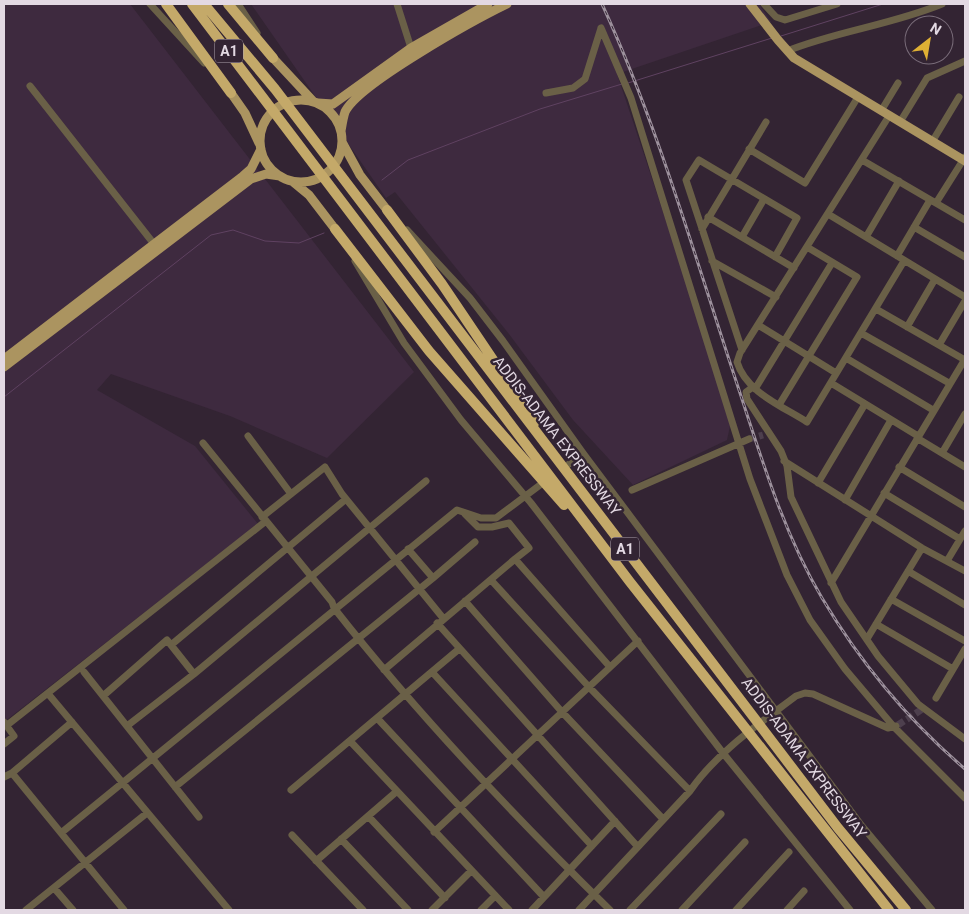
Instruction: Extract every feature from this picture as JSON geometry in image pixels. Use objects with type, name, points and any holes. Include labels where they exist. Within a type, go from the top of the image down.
[{"type":"highway","points":[[166,4],[231,93]]},
{"type":"highway","name":"ADDIS-ADAMA EXPRESSWAY","points":[[192,4],[607,552],[889,910]]},
{"type":"highway","name":"ADDIS-ADAMA EXPRESSWAY","points":[[204,4],[274,89],[838,828],[906,910]]},
{"type":"highway","points":[[228,4],[273,58]]},
{"type":"highway","points":[[387,210],[464,315],[570,478]]},
{"type":"highway","points":[[335,229],[429,351],[607,552]]},
{"type":"main road","points":[[4,359],[244,176],[251,169],[261,148],[263,124],[279,106],[295,100],[333,104],[376,80],[488,4]]},
{"type":"main road","points":[[290,180],[307,181],[327,172],[340,154],[341,131],[345,112],[353,101],[410,48],[438,37],[507,4]]},
{"type":"main road","points":[[750,4],[786,51],[805,65],[965,160]]},
{"type":"main road","points":[[273,58],[315,102],[334,116],[341,131]]},
{"type":"main road","points":[[231,93],[246,113],[268,165],[280,176]]},
{"type":"main road","points":[[342,142],[360,175],[387,210]]},
{"type":"main road","points":[[4,367],[251,179],[266,174],[290,180],[310,195],[335,229]]},
{"type":"street","points":[[150,4],[231,93]]},
{"type":"street","points":[[238,4],[273,58]]},
{"type":"street","points":[[397,4],[410,48]]},
{"type":"street","points":[[764,4],[776,17],[785,20],[837,4]]},
{"type":"street","points":[[786,51],[813,40],[892,20],[942,4]]},
{"type":"street","points":[[546,93],[573,88],[585,78],[601,28],[631,98],[750,479],[787,575],[810,620],[845,669],[965,798]]},
{"type":"street","points":[[900,122],[927,78],[965,62]]},
{"type":"street","points":[[881,111],[898,83]]},
{"type":"street","points":[[30,86],[154,244]]},
{"type":"street","points":[[749,149],[805,183],[858,97]]},
{"type":"street","points":[[932,142],[959,97]]},
{"type":"street","points":[[889,116],[742,350],[737,362],[739,370],[754,388],[807,422],[904,261]]},
{"type":"street","points":[[702,229],[766,122]]},
{"type":"street","points":[[742,350],[686,180],[699,160],[797,218],[775,257]]},
{"type":"street","points":[[862,160],[965,220]]},
{"type":"street","points":[[897,256],[914,227],[965,160]]},
{"type":"street","points":[[866,237],[899,181]]},
{"type":"street","points":[[742,237],[764,199]]},
{"type":"street","points":[[387,210],[470,298],[583,453],[862,826],[932,910]]},
{"type":"street","points":[[828,214],[965,297]]},
{"type":"street","points":[[708,217],[794,268]]},
{"type":"street","points":[[914,227],[965,257]]},
{"type":"street","points":[[335,229],[404,343],[462,420],[525,496],[723,753],[848,909]]},
{"type":"street","points":[[779,405],[857,277],[807,247]]},
{"type":"street","points":[[712,261],[776,297]]},
{"type":"street","points":[[832,263],[754,388],[746,392],[747,399],[765,434],[777,442],[784,461],[791,497],[831,583],[867,640],[918,704],[965,739]]},
{"type":"street","points":[[908,327],[935,279]]},
{"type":"street","points":[[939,345],[965,301]]},
{"type":"street","points":[[831,583],[965,359],[876,309]]},
{"type":"street","points":[[758,325],[836,373]]},
{"type":"street","points":[[861,333],[950,383]]},
{"type":"street","points":[[846,358],[933,410]]},
{"type":"street","points":[[831,383],[965,467]]},
{"type":"street","points":[[818,483],[865,404]]},
{"type":"street","points":[[942,453],[965,414]]},
{"type":"street","points":[[845,500],[891,420]]},
{"type":"street","points":[[248,436],[291,494]]},
{"type":"street","points":[[632,490],[749,439]]},
{"type":"street","points":[[203,443],[405,695],[486,783],[610,910]]},
{"type":"street","points":[[569,464],[583,453]]},
{"type":"street","points":[[784,461],[922,548],[965,571]]},
{"type":"street","points":[[4,744],[14,736],[5,724],[264,519],[291,494],[325,467],[346,499],[419,589],[459,649],[638,847]]},
{"type":"street","points":[[899,467],[965,507]]},
{"type":"street","points":[[127,726],[194,674],[426,481]]},
{"type":"street","points":[[62,833],[334,608],[457,510],[481,518],[496,518],[540,485]]},
{"type":"street","points":[[884,493],[960,539]]},
{"type":"street","points":[[171,645],[346,499]]},
{"type":"street","points":[[384,670],[528,548],[509,523],[492,527],[478,527],[463,512]]},
{"type":"street","points":[[947,561],[965,531]]},
{"type":"street","points":[[175,787],[359,639],[475,542]]},
{"type":"street","points":[[408,548],[433,578]]},
{"type":"street","points":[[867,640],[922,548]]},
{"type":"street","points":[[515,559],[610,667]]},
{"type":"street","points":[[908,571],[965,605]]},
{"type":"street","points":[[491,580],[589,687],[690,791]]},
{"type":"street","points":[[891,599],[965,641]]},
{"type":"street","points":[[464,601],[562,712],[663,820]]},
{"type":"street","points":[[876,624],[953,669]]},
{"type":"street","points":[[103,696],[167,640],[194,674]]},
{"type":"street","points":[[434,832],[638,641]]},
{"type":"street","points":[[291,790],[459,649]]},
{"type":"street","points":[[936,698],[965,649]]},
{"type":"street","points":[[84,672],[200,817]]},
{"type":"street","points":[[432,672],[592,846]]},
{"type":"street","points":[[579,910],[723,753],[796,696],[804,693],[813,694],[888,728],[896,726]]},
{"type":"street","points":[[50,696],[229,910]]},
{"type":"street","points":[[377,718],[544,897]]},
{"type":"street","points":[[4,777],[12,773],[72,722]]},
{"type":"street","points":[[350,741],[509,910]]},
{"type":"street","points":[[12,773],[124,910]]},
{"type":"street","points":[[316,861],[396,792]]},
{"type":"street","points":[[26,910],[147,813]]},
{"type":"street","points":[[630,910],[721,814]]},
{"type":"street","points":[[368,816],[445,898]]},
{"type":"street","points":[[532,910],[615,821]]},
{"type":"street","points":[[292,835],[363,910]]},
{"type":"street","points":[[341,839],[408,910]]},
{"type":"street","points":[[682,910],[745,842]]},
{"type":"street","points":[[736,910],[789,852]]},
{"type":"street","points":[[432,910],[471,871]]},
{"type":"street","points":[[54,888],[72,910]]},
{"type":"street","points":[[787,910],[804,891]]},
{"type":"street","points":[[481,910],[495,896]]},
{"type":"shaded area","points":[[4,4],[130,4],[414,372],[327,458],[230,416],[111,374],[97,390],[195,446],[258,524],[4,722]]},
{"type":"shaded area","points":[[251,4],[759,4],[771,22],[617,74],[728,406],[730,426],[727,440],[633,485],[573,420],[509,334],[395,192],[386,198]]},
{"type":"waterway","points":[[781,36],[883,4]]},
{"type":"waterway","points":[[628,83],[772,38]]},
{"type":"waterway","points":[[382,180],[408,160],[540,109],[622,84]]},
{"type":"waterway","points":[[4,397],[211,235],[233,230],[265,241],[299,243],[324,233]]},
{"type":"tunnel","points":[[749,439],[763,435]]},
{"type":"tunnel","points":[[898,725],[924,708]]},
{"type":"railway","points":[[602,4],[641,98],[676,195],[765,470],[785,523],[808,574],[837,622],[869,668],[924,731],[965,769]]}]
